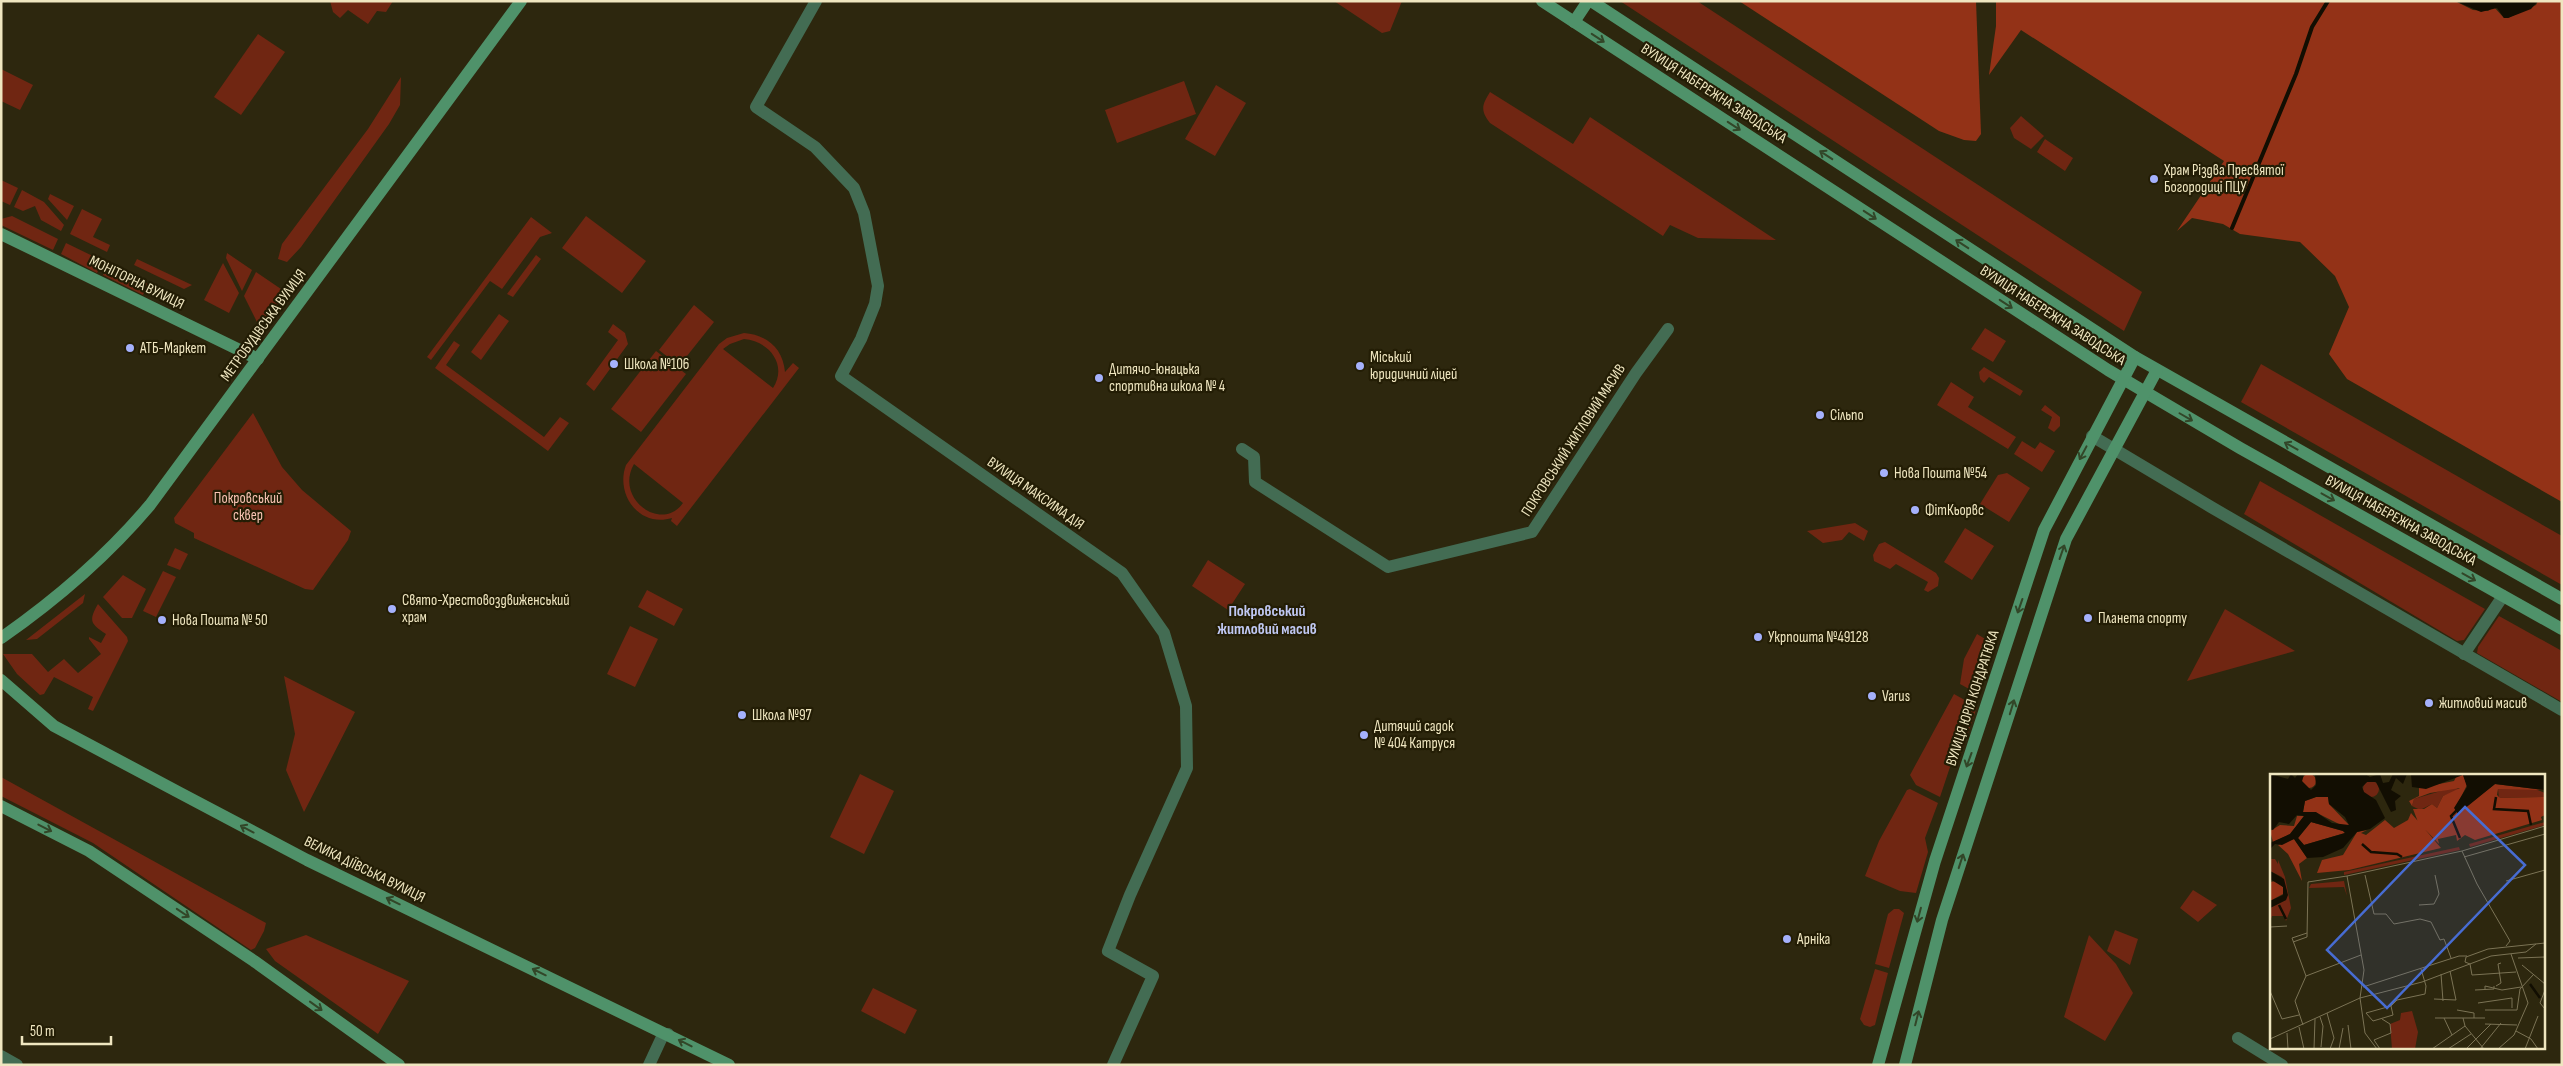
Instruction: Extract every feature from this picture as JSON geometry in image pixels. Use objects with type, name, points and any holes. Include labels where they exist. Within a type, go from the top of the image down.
[{"type":"main road","name":"МЕТРОБУДІВСЬКА ВУЛИЦЯ","points":[[1,638],[42,609],[103,557],[157,496],[520,1]]},
{"type":"main road","name":"ВУЛИЦЯ НАБЕРЕЖНА ЗАВОДСЬКА","points":[[1542,1],[2144,392],[2562,629]]},
{"type":"main road","name":"ВУЛИЦЯ НАБЕРЕЖНА ЗАВОДСЬКА","points":[[1590,1],[2134,357],[2562,598]]},
{"type":"main road","points":[[1574,22],[1590,1]]},
{"type":"main road","name":"МОНІТОРНА ВУЛИЦЯ","points":[[1,234],[258,358]]},
{"type":"main road","name":"ВУЛИЦЯ ЮРІЯ КОНДРАТЮКА","points":[[1878,1065],[1935,861],[2044,530],[2134,357]]},
{"type":"main road","points":[[1904,1065],[1942,920],[2066,539],[2157,370]]},
{"type":"main road","name":"ВЕЛИКА ДІЇВСЬКА ВУЛИЦЯ","points":[[1,680],[54,726],[171,789],[307,860],[729,1065]]},
{"type":"main road","points":[[1980,729],[2002,737]]},
{"type":"main road","points":[[1,806],[90,851],[254,961],[399,1065]]},
{"type":"main road","points":[[1906,968],[1928,975]]},
{"type":"street","name":"ВУЛИЦЯ МАКСИМА ДІЯ","points":[[816,1],[756,107],[815,147],[854,188],[864,213],[878,286],[875,304],[861,339],[841,376],[1122,573],[1164,633],[1186,706],[1187,768],[1130,895],[1108,951],[1153,976],[1113,1065]]},
{"type":"street","name":"ПОКРОВСЬКИЙ ЖИТЛОВИЙ МАСИВ","points":[[1242,449],[1254,457],[1255,482],[1388,567],[1532,532],[1636,373],[1668,330]]},
{"type":"street","points":[[2092,436],[2562,710]]},
{"type":"street","points":[[2464,654],[2503,596]]},
{"type":"street","points":[[648,1065],[662,1036],[668,1034]]},
{"type":"street","points":[[2238,1038],[2282,1065]]},
{"type":"street","points":[[1,1056],[17,1065]]},
{"type":"green space","points":[[330,1],[393,1],[386,12],[377,11],[368,24],[348,10],[340,18],[333,12]]},
{"type":"green space","points":[[1334,1],[1402,1],[1390,31],[1382,33]]},
{"type":"green space","points":[[1620,1],[1697,1],[2142,292],[2124,331]]},
{"type":"green space","points":[[258,34],[285,52],[241,115],[214,97]]},
{"type":"green space","points":[[1,69],[33,85],[20,110],[1,101]]},
{"type":"green space","points":[[401,77],[400,105],[389,124],[301,247],[287,262],[278,259],[282,244],[368,129]]},
{"type":"green space","points":[[1184,81],[1196,114],[1117,143],[1105,110]]},
{"type":"green space","points":[[1216,85],[1246,103],[1215,156],[1185,139]]},
{"type":"green space","points":[[1490,92],[1573,144],[1590,117],[1776,240],[1698,238],[1670,225],[1663,236],[1490,123],[1483,108]]},
{"type":"green space","points":[[2021,116],[2044,136],[2031,149],[2014,138],[2010,128]]},
{"type":"green space","points":[[2045,139],[2073,158],[2065,171],[2037,152]]},
{"type":"green space","points":[[1,180],[18,188],[10,205],[1,201]]},
{"type":"green space","points":[[22,190],[44,202],[64,225],[61,231],[41,220],[35,206],[23,211],[14,207]]},
{"type":"green space","points":[[50,194],[74,206],[67,220],[48,199]]},
{"type":"green space","points":[[82,209],[102,219],[93,237],[110,245],[107,252],[70,234]]},
{"type":"green space","points":[[12,216],[58,239],[53,250],[1,225],[1,219]]},
{"type":"green space","points":[[586,216],[646,261],[622,293],[562,248]]},
{"type":"green space","points":[[531,217],[552,233],[540,237],[502,289],[490,281],[431,360],[427,357]]},
{"type":"green space","points":[[66,243],[103,261],[97,273],[61,254]]},
{"type":"green space","points":[[227,253],[252,270],[242,291],[226,258]]},
{"type":"green space","points":[[536,255],[541,259],[513,297],[507,294]]},
{"type":"green space","points":[[137,259],[192,285],[184,289],[134,265]]},
{"type":"green space","points":[[223,263],[239,293],[229,313],[204,300]]},
{"type":"green space","points":[[108,264],[148,284],[143,295],[103,275]]},
{"type":"green space","points":[[256,272],[281,289],[284,296],[262,328],[258,324],[244,296]]},
{"type":"green space","points":[[694,305],[714,322],[679,366],[659,350]]},
{"type":"green space","points":[[499,314],[509,321],[481,360],[471,352]]},
{"type":"green space","points":[[613,324],[625,333],[628,344],[594,391],[586,384],[618,340],[608,332]]},
{"type":"green space","points":[[1985,328],[2006,341],[1993,362],[1971,349]]},
{"type":"green space","points":[[744,333],[753,334],[773,345],[781,356],[785,372],[793,363],[799,368],[677,526],[671,521],[672,518],[660,520],[649,518],[632,506],[627,497],[623,476],[626,465],[719,344],[727,338]],"holes":[[[744,339],[761,344],[774,356],[778,371],[773,388],[723,349],[730,344]],[[634,464],[683,503],[674,511],[664,514],[653,513],[643,508],[635,500],[630,489],[630,477]]]},
{"type":"green space","points":[[454,341],[460,345],[446,365],[544,437],[560,417],[569,423],[548,451],[435,368]]},
{"type":"green space","points":[[656,351],[686,374],[641,432],[611,409]]},
{"type":"green space","points":[[2261,364],[2562,536],[2562,585],[2241,402]]},
{"type":"green space","points":[[1984,367],[2023,391],[2020,396],[1989,377],[1984,383],[1980,379],[1979,372]]},
{"type":"green space","points":[[1951,382],[1974,397],[1968,407],[2016,437],[2008,449],[1937,405]]},
{"type":"green space","points":[[2045,405],[2060,417],[2060,426],[2054,432],[2048,428],[2052,417],[2041,410]]},
{"type":"green space","name":"Покровський сквер","points":[[253,413],[282,467],[302,490],[351,531],[348,540],[313,590],[305,589],[194,538],[194,533],[175,523],[174,518]]},
{"type":"green space","points":[[2022,441],[2035,449],[2040,442],[2055,451],[2042,472],[2014,454]]},
{"type":"green space","points":[[2007,473],[2030,488],[2009,522],[1980,504],[1998,475]]},
{"type":"green space","points":[[2260,481],[2485,609],[2464,640],[2457,641],[2244,514]]},
{"type":"green space","points":[[1855,523],[1868,531],[1864,541],[1849,532],[1842,540],[1823,543],[1807,531]]},
{"type":"green space","points":[[1965,528],[1994,546],[1972,580],[1944,562]]},
{"type":"green space","points":[[1885,542],[1936,573],[1939,578],[1938,586],[1928,592],[1924,590],[1928,582],[1896,564],[1890,569],[1874,561],[1873,555],[1879,544]]},
{"type":"green space","points":[[175,548],[188,554],[180,570],[167,565]]},
{"type":"green space","points":[[1208,560],[1245,584],[1228,610],[1192,586]]},
{"type":"green space","points":[[163,571],[176,577],[156,617],[143,611]]},
{"type":"green space","points":[[123,575],[146,589],[132,618],[122,618],[103,597]]},
{"type":"green space","points":[[647,590],[683,609],[674,626],[638,607]]},
{"type":"green space","points":[[85,594],[83,603],[37,639],[26,640]]},
{"type":"green space","points":[[98,604],[127,637],[128,641],[93,711],[88,709],[93,697],[54,677],[44,694],[40,695],[17,674],[3,654],[32,654],[48,672],[64,659],[78,673],[101,654],[89,639],[89,637],[101,643],[106,634],[94,625],[93,622],[93,614]]},
{"type":"green space","points":[[2225,609],[2295,651],[2187,681]]},
{"type":"green space","points":[[2499,616],[2562,651],[2562,702],[2477,653],[2478,647]]},
{"type":"green space","points":[[630,626],[658,639],[635,687],[607,674]]},
{"type":"green space","points":[[1977,634],[1995,645],[1980,695],[1960,684],[1964,659]]},
{"type":"green space","points":[[284,676],[355,712],[304,812],[286,770],[295,734]]},
{"type":"green space","points":[[1954,694],[1977,707],[1960,756],[1951,764],[1940,797],[1916,785],[1910,775]]},
{"type":"green space","points":[[860,774],[894,791],[864,854],[830,837]]},
{"type":"green space","points":[[1,777],[266,923],[255,948],[251,950],[93,843],[1,796]]},
{"type":"green space","points":[[1910,789],[1938,803],[1925,838],[1928,852],[1916,893],[1900,891],[1865,876],[1879,841],[1907,790]]},
{"type":"green space","points":[[2193,890],[2217,905],[2198,922],[2180,908]]},
{"type":"green space","points":[[1894,909],[1899,909],[1904,913],[1889,968],[1875,964],[1888,914]]},
{"type":"green space","points":[[2115,930],[2138,939],[2130,965],[2107,951]]},
{"type":"green space","points":[[306,935],[409,981],[378,1034],[275,961],[266,949]]},
{"type":"green space","points":[[2089,935],[2116,964],[2133,993],[2105,1041],[2064,1017]]},
{"type":"green space","points":[[1875,969],[1888,973],[1875,1025],[1870,1027],[1864,1025],[1860,1019]]},
{"type":"green space","points":[[873,988],[917,1010],[905,1034],[861,1011]]},
{"type":"shaded area","points":[[1739,1],[1976,1],[1981,134],[1976,141],[1964,140],[1939,131]]},
{"type":"shaded area","points":[[1996,1],[2455,1],[2473,10],[2488,11],[2494,7],[2504,18],[2508,18],[2536,5],[2538,1],[2562,1],[2562,502],[2347,379],[2329,354],[2349,307],[2335,276],[2300,242],[2240,234],[2223,224],[2192,218],[2177,231],[2224,161],[2021,30],[1989,75],[1996,26]]},
{"type":"shaded area","points":[[2455,1],[2538,1],[2531,9],[2504,18],[2497,8],[2481,12]]},
{"type":"waterway","points":[[2232,228],[2296,74],[2312,27],[2328,1]]},
{"type":"place","name":"Храм Різдва Пресвятої Богородиці ПЦУ","points":[[2154,179]]},
{"type":"place","name":"АТБ-Маркет","points":[[130,348]]},
{"type":"place","name":"Школа №106","points":[[614,364]]},
{"type":"place","name":"Міський юридичний ліцей","points":[[1360,366]]},
{"type":"place","name":"Дитячо-юнацька спортивна школа № 4","points":[[1099,378]]},
{"type":"place","name":"Сільпо","points":[[1820,415]]},
{"type":"place","name":"Нова Пошта №54","points":[[1884,473]]},
{"type":"place","name":"ФiтКьорвс","points":[[1915,510]]},
{"type":"place","name":"Свято-Хрестовоздвиженський храм","points":[[392,609]]},
{"type":"place","name":"Планета спорту","points":[[2088,618]]},
{"type":"place","name":"Нова Пошта № 50","points":[[162,620]]},
{"type":"place","name":"Укрпошта №49128","points":[[1758,637]]},
{"type":"place","name":"Varus","points":[[1872,696]]},
{"type":"place","name":"житловий масив","points":[[2429,703]]},
{"type":"place","name":"Школа №97","points":[[742,715]]},
{"type":"place","name":"Дитячий садок № 404 Катруся","points":[[1364,735]]},
{"type":"place","name":"Арніка","points":[[1787,939]]},
{"type":"district","name":"Покровський житловий масив","points":[[1267,619]]}]
